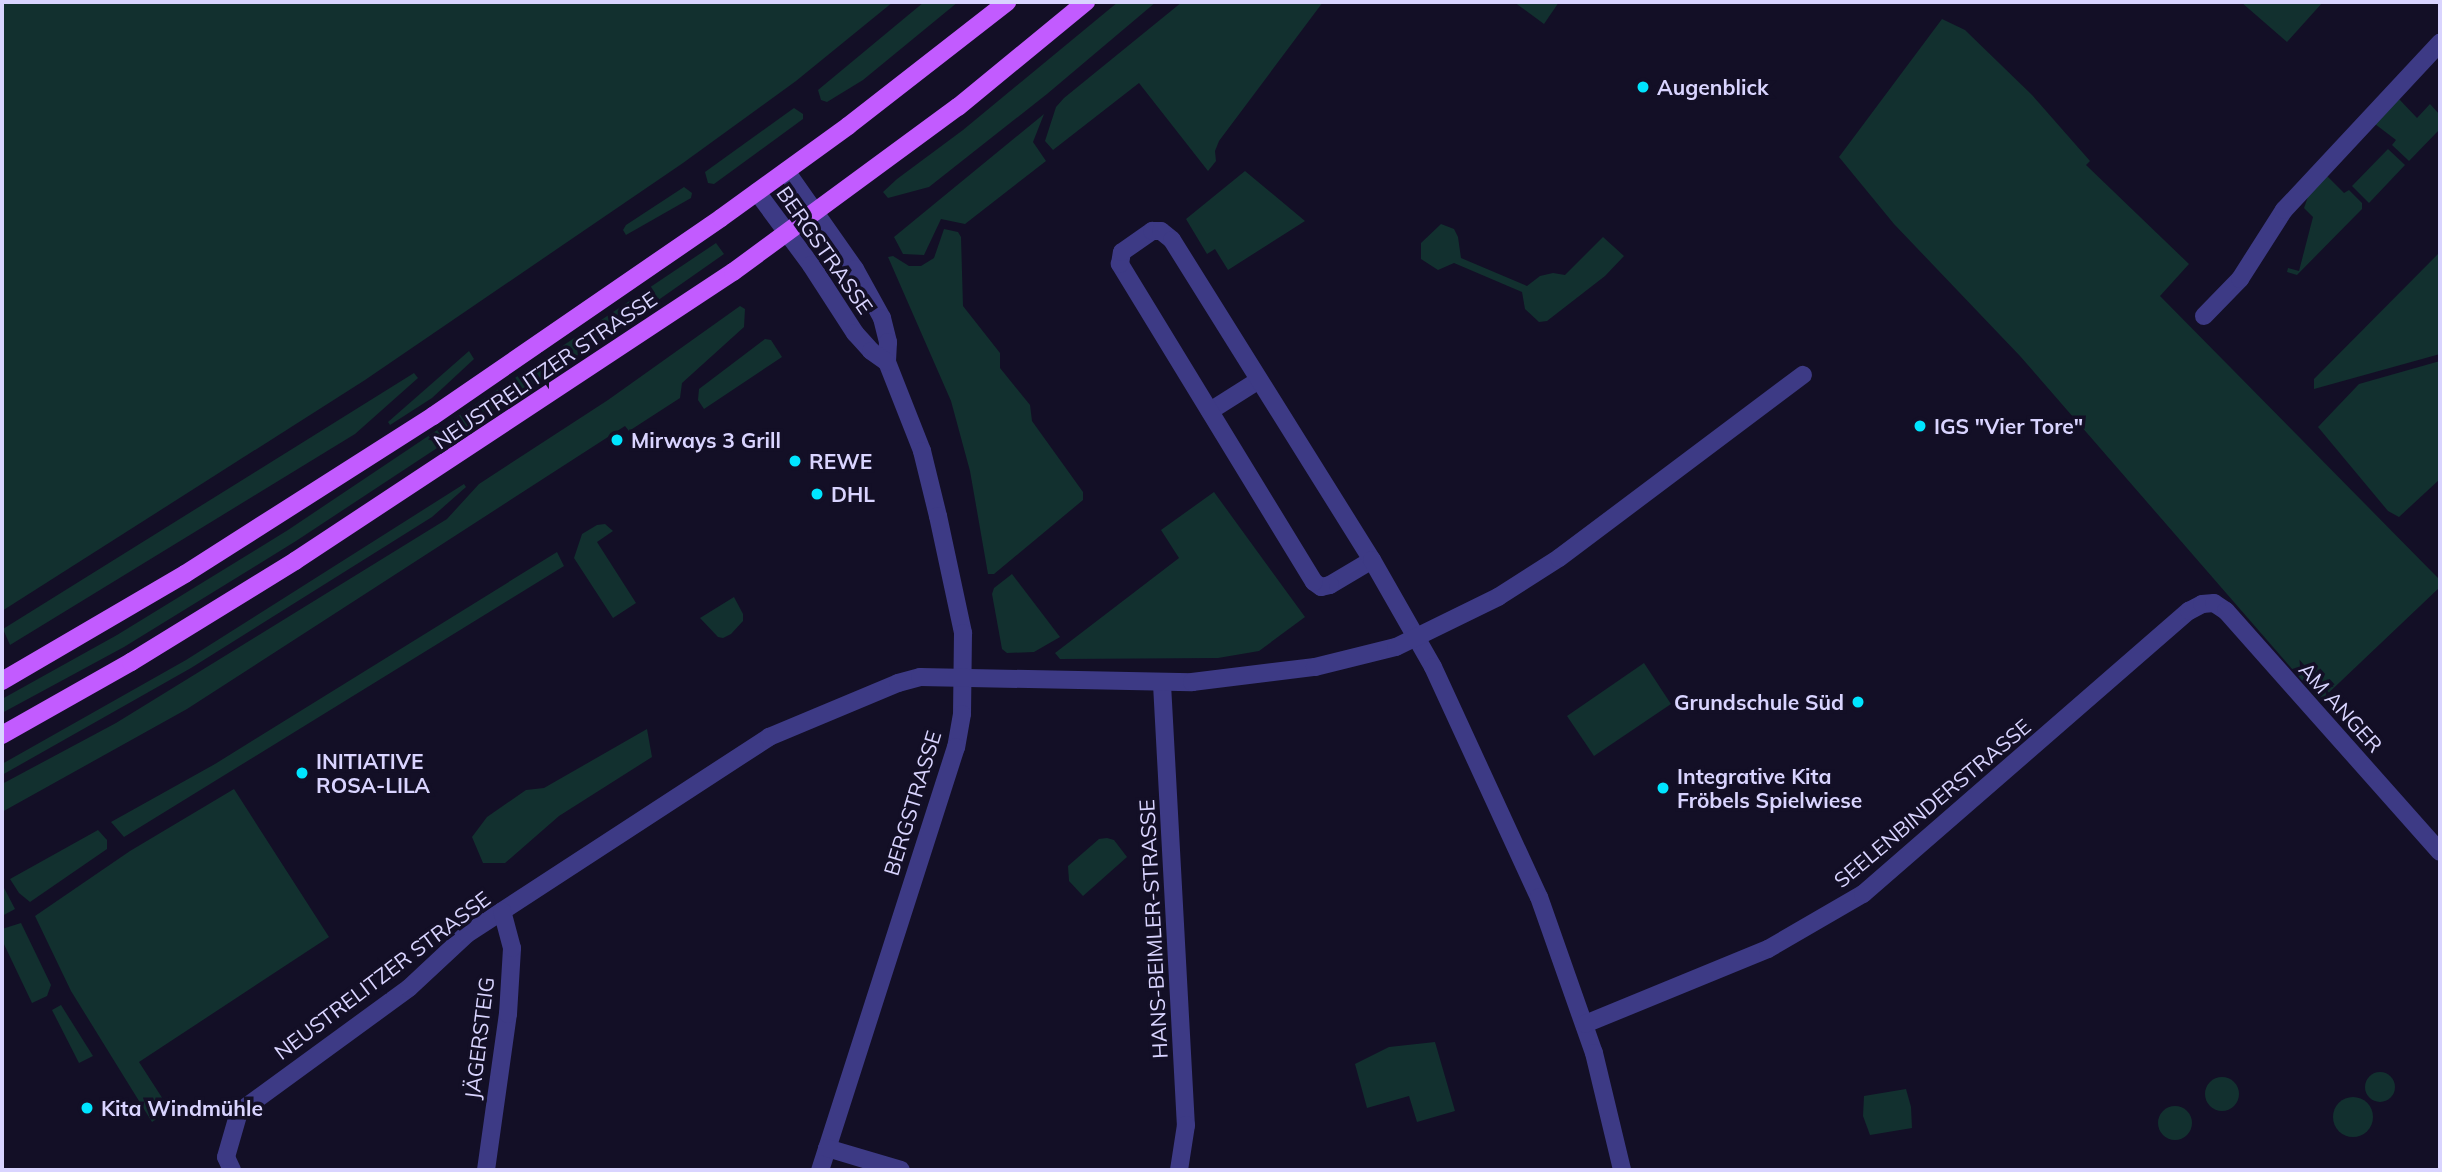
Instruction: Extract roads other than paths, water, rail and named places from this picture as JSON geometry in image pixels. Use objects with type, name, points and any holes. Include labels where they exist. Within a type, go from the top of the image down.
[{"type":"main road","name":"NEUSTRELITZER STRASSE","points":[[2,681],[185,574],[422,424],[757,192],[1007,2]]},
{"type":"main road","name":"NEUSTRELITZER STRASSE","points":[[2,735],[131,662],[295,561],[594,365],[817,212],[958,107],[1086,2]]},
{"type":"street","points":[[2204,316],[2240,279],[2284,210],[2440,43]]},
{"type":"street","name":"BERGSTRASSE","points":[[786,171],[855,269],[882,318],[888,342],[887,362],[922,452],[939,516],[960,614],[963,676],[962,715],[956,747],[820,1170]]},
{"type":"street","name":"BERGSTRASSE","points":[[757,192],[855,333],[871,351],[887,362]]},
{"type":"street","points":[[1372,560],[1330,585],[1321,587],[1314,582],[1120,264],[1122,252],[1152,231],[1161,231],[1172,240],[1372,560],[1417,638],[1517,844],[1539,897],[1585,1024],[1622,1170]]},
{"type":"street","name":"NEUSTRELITZER STRASSE","points":[[232,1170],[226,1157],[239,1112],[410,988],[467,934],[769,737],[898,683],[920,677],[963,676],[1162,684],[1252,677],[1370,655],[1417,638],[1498,597],[1559,558],[1803,375]]},
{"type":"street","points":[[1210,411],[1259,380]]},
{"type":"street","name":"AM ANGER","points":[[2202,604],[2214,603],[2226,611],[2440,852]]},
{"type":"street","name":"SEELENBINDERSTRASSE","points":[[1585,1024],[1787,939],[1863,894],[2189,611],[2202,604]]},
{"type":"street","name":"HANS-BEIMLER-STRASSE","points":[[1162,684],[1186,1125],[1179,1170]]},
{"type":"street","name":"JÄGERSTEIG","points":[[486,1170],[508,1014],[512,948],[502,912]]},
{"type":"street","points":[[827,1149],[901,1170]]},
{"type":"place","name":"Augenblick","points":[[1643,87]]},
{"type":"place","name":"IGS \"Vier Tore\"","points":[[1920,426]]},
{"type":"place","name":"Mirways 3 Grill","points":[[617,440]]},
{"type":"place","name":"REWE","points":[[795,461]]},
{"type":"place","name":"DHL","points":[[817,494]]},
{"type":"place","name":"Grundschule Süd","points":[[1858,702]]},
{"type":"place","name":"INITIATIVE ROSA-LILA","points":[[302,773]]},
{"type":"place","name":"Integrative Kita Fröbels Spielwiese","points":[[1663,788]]},
{"type":"place","name":"Kita Windmühle","points":[[87,1108]]}]
